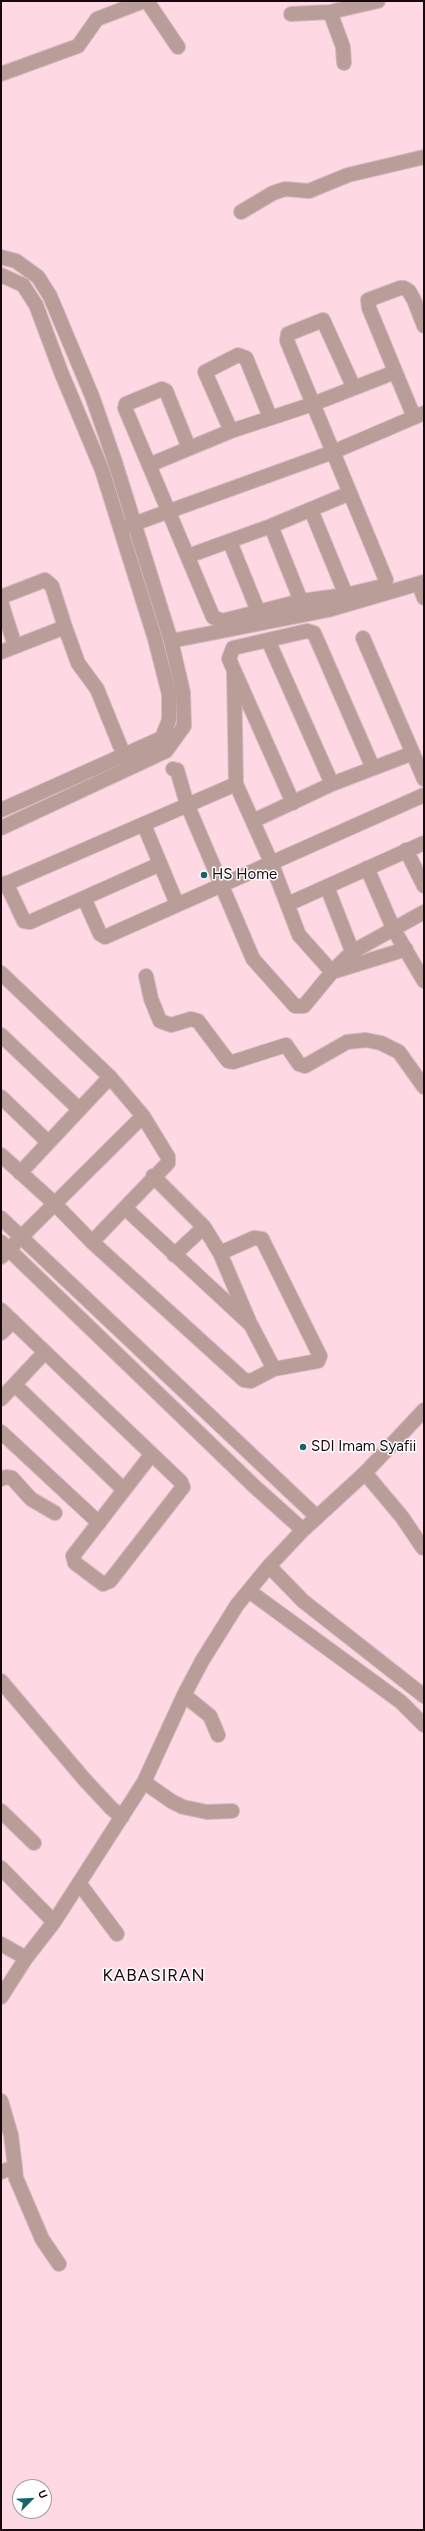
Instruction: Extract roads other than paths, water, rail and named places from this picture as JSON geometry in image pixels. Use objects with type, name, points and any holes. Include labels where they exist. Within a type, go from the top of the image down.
[{"type":"street","points":[[1,74],[78,46],[97,19],[144,1]]},
{"type":"street","points":[[147,1],[178,47]]},
{"type":"street","points":[[291,14],[330,12],[376,1]]},
{"type":"street","points":[[330,12],[342,47],[344,63]]},
{"type":"street","points":[[242,212],[273,193],[285,189],[309,191],[348,175],[424,157]]},
{"type":"street","points":[[1,257],[16,262],[38,277],[50,296],[92,396],[135,524],[171,641],[183,692],[184,726],[166,751],[126,762],[1,810]]},
{"type":"street","points":[[1,275],[23,285],[36,305],[61,372],[102,470],[155,639],[169,694],[169,720],[162,738],[126,762],[1,828]]},
{"type":"street","points":[[121,528],[333,452],[419,415],[395,372],[368,303],[371,298],[400,288],[409,291],[419,298],[424,326]]},
{"type":"street","points":[[189,448],[166,391],[159,389],[129,401],[125,408],[213,617],[222,621],[301,600],[346,595],[383,586],[386,580],[286,338],[288,334],[320,320],[326,322],[354,388]]},
{"type":"street","points":[[231,431],[205,372],[238,355],[246,358],[270,417]]},
{"type":"street","points":[[149,465],[231,431],[270,417],[314,404],[395,372]]},
{"type":"street","points":[[188,556],[230,542],[350,493]]},
{"type":"street","points":[[311,510],[346,595]]},
{"type":"street","points":[[271,526],[301,600]]},
{"type":"street","points":[[230,542],[258,611]]},
{"type":"street","points":[[1,597],[45,580],[52,586],[78,663],[97,689],[126,762]]},
{"type":"street","points":[[171,641],[328,610],[421,583],[424,598]]},
{"type":"street","points":[[1,602],[15,646]]},
{"type":"street","points":[[1,652],[65,627]]},
{"type":"street","points":[[293,803],[234,672],[229,659],[229,653],[233,648],[307,631],[314,633],[373,768]]},
{"type":"street","points":[[363,638],[424,779]]},
{"type":"street","points":[[268,640],[332,784]]},
{"type":"street","points":[[234,672],[236,784],[272,862],[299,935],[332,972]]},
{"type":"street","points":[[162,738],[173,769],[177,770],[180,786],[253,959],[295,1006],[304,1006],[332,972],[355,958],[394,930],[424,912]]},
{"type":"street","points":[[253,821],[332,784],[413,753]]},
{"type":"street","points":[[160,864],[27,922],[24,921],[4,884],[144,825],[188,804],[236,784]]},
{"type":"street","points":[[84,898],[100,934],[106,937],[424,795]]},
{"type":"street","points":[[144,825],[177,904]]},
{"type":"street","points":[[288,904],[424,843]]},
{"type":"street","points":[[406,850],[424,886]]},
{"type":"street","points":[[367,868],[394,930],[406,949],[421,966],[424,981]]},
{"type":"street","points":[[327,887],[355,958]]},
{"type":"street","points":[[355,958],[406,949]]},
{"type":"street","points":[[1,974],[110,1077],[143,1116],[169,1159],[92,1242]]},
{"type":"street","points":[[146,976],[151,999],[160,1021],[171,1025],[191,1019],[198,1021],[228,1061],[233,1062],[286,1045],[289,1046],[299,1064],[304,1066],[347,1042],[366,1040],[381,1043],[398,1052],[424,1087]]},
{"type":"street","points":[[1,1035],[79,1109]]},
{"type":"street","points":[[20,1173],[110,1077]]},
{"type":"street","points":[[1,1097],[48,1142]]},
{"type":"street","points":[[143,1116],[21,1236],[3,1249],[303,1530]]},
{"type":"street","points":[[1,1155],[54,1203],[92,1242],[244,1380],[251,1381],[274,1369],[318,1361],[320,1356],[262,1240],[254,1238],[220,1253]]},
{"type":"street","points":[[153,1176],[204,1227],[220,1253],[251,1325],[274,1369]]},
{"type":"street","points":[[125,1208],[251,1325]]},
{"type":"street","points":[[1,1218],[317,1517]]},
{"type":"street","points":[[174,1255],[204,1227]]},
{"type":"street","points":[[1,1310],[151,1455],[181,1482],[183,1487],[110,1581],[103,1584],[73,1559],[99,1522],[151,1455]]},
{"type":"street","points":[[1,1333],[12,1321]]},
{"type":"street","points":[[1,1399],[45,1352]]},
{"type":"street","points":[[15,1385],[124,1490]]},
{"type":"street","points":[[1,1997],[26,1958],[54,1922],[144,1782],[202,1661],[238,1605],[269,1566],[303,1530],[365,1473],[424,1410]]},
{"type":"street","points":[[1,1432],[99,1522]]},
{"type":"street","points":[[365,1473],[402,1517],[424,1548]]},
{"type":"street","points":[[1,1479],[6,1477],[12,1478],[35,1502],[55,1514]]},
{"type":"street","points":[[269,1566],[303,1601],[424,1696]]},
{"type":"street","points":[[249,1591],[401,1702],[424,1724]]},
{"type":"street","points":[[1,1681],[84,1780],[110,1808],[122,1817]]},
{"type":"street","points":[[184,1696],[210,1716],[218,1735]]},
{"type":"street","points":[[144,1782],[171,1801],[183,1807],[207,1812],[232,1811]]},
{"type":"street","points":[[1,1811],[34,1843]]},
{"type":"street","points":[[1,1868],[54,1922]]},
{"type":"street","points":[[79,1883],[117,1934]]},
{"type":"street","points":[[1,1944],[26,1958]]},
{"type":"street","points":[[1,2101],[11,2135],[16,2178],[42,2239],[59,2264]]},
{"type":"street","points":[[1,2172],[15,2167]]},
{"type":"place","name":"HS Home","points":[[204,875]]},
{"type":"place","name":"SDI Imam Syafii","points":[[303,1447]]},
{"type":"district","name":"KABASIRAN","points":[[154,1976]]}]
